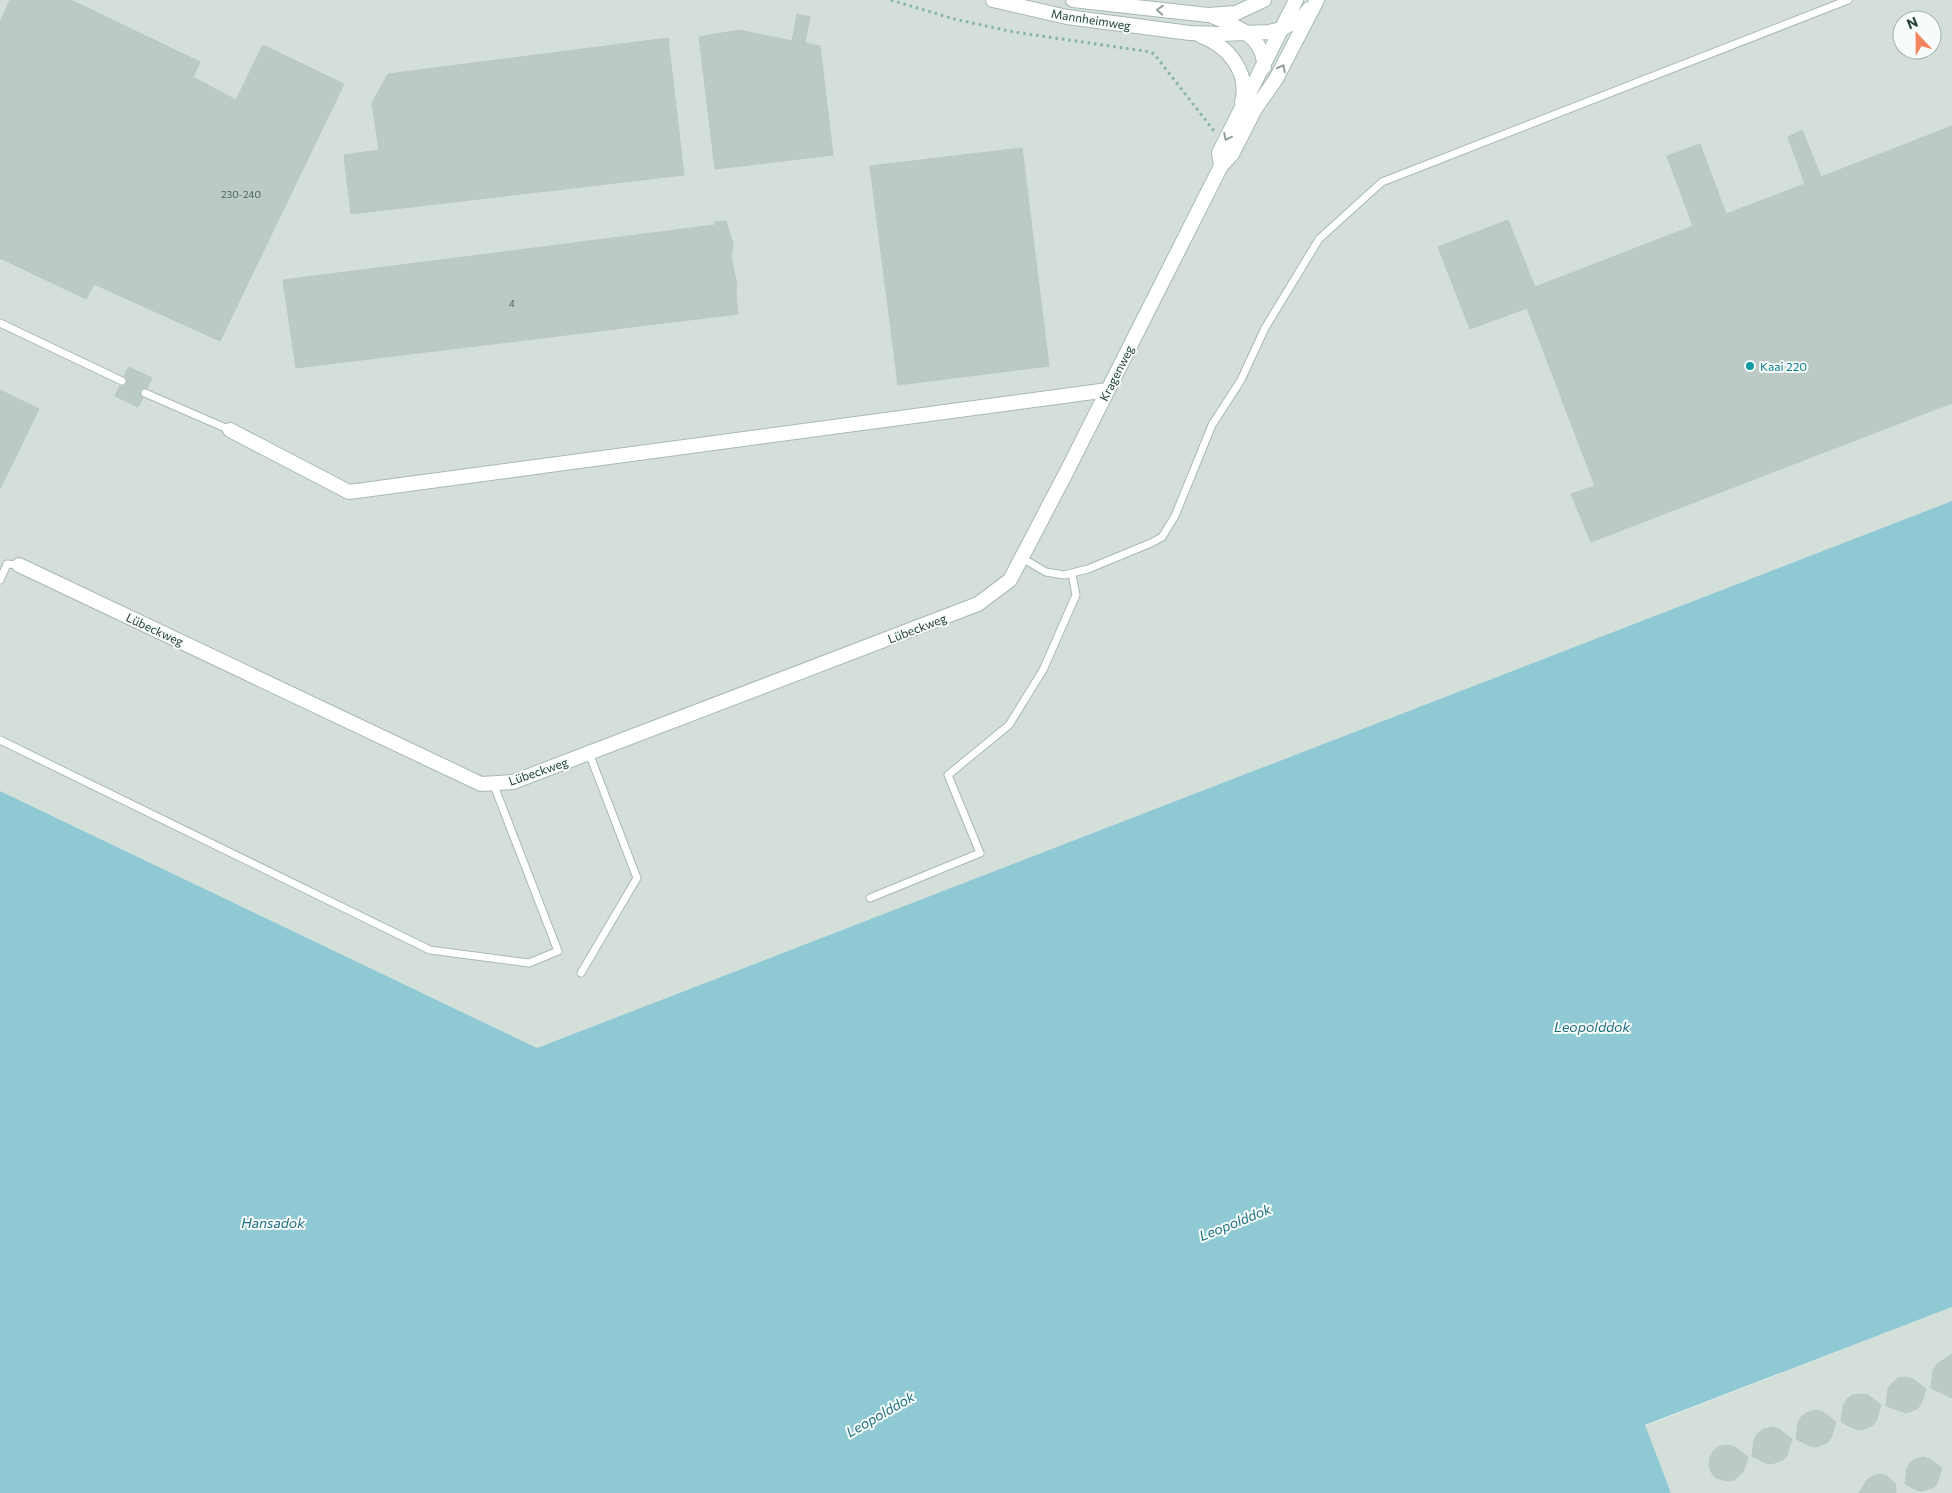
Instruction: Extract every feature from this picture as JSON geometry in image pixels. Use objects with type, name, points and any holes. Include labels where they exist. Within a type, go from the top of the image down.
[{"type":"street","name":"Mannheimweg","points":[[993,0],[1067,17],[1190,33]]},
{"type":"street","name":"Mannheimweg","points":[[1073,0],[1208,15],[1236,13],[1264,0]]},
{"type":"street","name":"Kragenweg","points":[[1222,166],[1219,153],[1296,0]]},
{"type":"street","name":"Kragenweg","points":[[1190,33],[1248,34],[1281,29],[1302,18],[1316,1]]},
{"type":"street","name":"Kragenweg","points":[[1010,580],[1222,166],[1232,154],[1255,109],[1276,78],[1316,1]]},
{"type":"street","name":"Mannheimweg","points":[[1208,15],[1231,24],[1248,34],[1255,40],[1264,62]]},
{"type":"street","name":"Kragenweg","points":[[1190,33],[1213,40],[1231,55],[1238,68],[1242,82],[1244,97],[1239,114]]},
{"type":"street","points":[[1255,109],[1264,75],[1264,62]]},
{"type":"street","points":[[230,430],[349,492],[1108,390]]},
{"type":"street","name":"Lübeckweg","points":[[19,565],[481,784],[513,782],[978,604],[1010,580]]},
{"type":"lane","points":[[1022,558],[1053,574],[1072,574],[1152,543],[1162,537],[1175,516],[1212,425],[1241,380],[1265,328],[1319,239],[1382,182],[1848,0]]},
{"type":"lane","points":[[0,323],[122,382]]},
{"type":"lane","points":[[145,393],[230,430]]},
{"type":"lane","points":[[0,580],[7,564],[19,565]]},
{"type":"lane","points":[[870,898],[980,854],[948,775],[1010,725],[1043,670],[1076,595],[1072,574]]},
{"type":"lane","points":[[0,740],[430,950],[529,963],[558,951],[493,783]]},
{"type":"lane","points":[[581,973],[637,878],[589,753]]},
{"type":"path","points":[[891,0],[954,19],[1014,32],[1151,52],[1224,143]]},
{"type":"shaded area","points":[[0,0],[1952,0],[1952,501],[537,1048],[0,791]]},
{"type":"shaded area","points":[[1952,1307],[1952,1493],[1671,1493],[1645,1426]]},
{"type":"water","points":[[1952,501],[1952,1307],[1645,1425],[1671,1493],[0,1493],[0,791],[537,1048]]},
{"type":"building","points":[[10,0],[71,0],[200,62],[193,77],[236,100],[263,45],[344,84],[220,341],[94,284],[86,299],[0,258],[0,22]]},
{"type":"building","points":[[797,14],[810,17],[805,43],[820,46],[833,155],[715,169],[699,37],[739,30],[792,41]]},
{"type":"building","points":[[668,38],[684,175],[351,214],[344,155],[379,150],[372,103],[388,74]]},
{"type":"building","name":"Kaai 220","points":[[1952,126],[1952,403],[1591,542],[1571,494],[1595,486],[1527,308],[1470,329],[1438,247],[1508,220],[1535,287],[1693,226],[1667,156],[1700,144],[1726,214],[1805,184],[1788,137],[1802,130],[1821,177]]},
{"type":"building","points":[[1022,148],[1049,366],[898,385],[870,166]]},
{"type":"building","points":[[726,221],[733,244],[731,258],[737,284],[738,314],[296,368],[283,280],[715,225],[715,222]]},
{"type":"building","points":[[129,367],[152,378],[147,388],[140,390],[143,398],[138,407],[115,396],[120,386],[125,386],[127,383],[124,376]]},
{"type":"building","points":[[0,390],[39,409],[0,489]]},
{"type":"building","points":[[1952,1354],[1952,1398],[1931,1388],[1933,1371],[1937,1364]]},
{"type":"building","points":[[1906,1377],[1913,1379],[1926,1389],[1921,1404],[1917,1409],[1906,1413],[1886,1406],[1888,1389],[1892,1383],[1898,1378]]},
{"type":"building","points":[[1853,1395],[1868,1395],[1881,1405],[1876,1421],[1872,1426],[1861,1430],[1841,1422],[1843,1406],[1847,1399]]},
{"type":"building","points":[[1816,1410],[1823,1412],[1836,1422],[1831,1438],[1827,1443],[1816,1447],[1796,1439],[1798,1423],[1802,1416]]},
{"type":"building","points":[[1772,1427],[1779,1429],[1792,1439],[1787,1455],[1783,1460],[1772,1464],[1752,1456],[1754,1440],[1758,1433]]},
{"type":"building","points":[[1728,1445],[1735,1447],[1748,1457],[1743,1472],[1734,1480],[1728,1481],[1716,1478],[1711,1472],[1709,1465],[1710,1457],[1714,1450],[1720,1446]]},
{"type":"building","points":[[1923,1457],[1930,1459],[1942,1468],[1934,1487],[1918,1491],[1905,1484],[1907,1469],[1910,1463]]},
{"type":"building","points":[[1880,1474],[1887,1476],[1895,1483],[1896,1493],[1859,1493],[1867,1480]]},
{"type":"place","name":"Kaai 220","points":[[1750,366]]},
{"type":"water label","name":"Leopolddok","points":[[1592,1026]]},
{"type":"water label","name":"Hansadok","points":[[273,1222]]},
{"type":"water label","name":"Leopolddok","points":[[1235,1222]]},
{"type":"water label","name":"Leopolddok","points":[[880,1414]]}]
